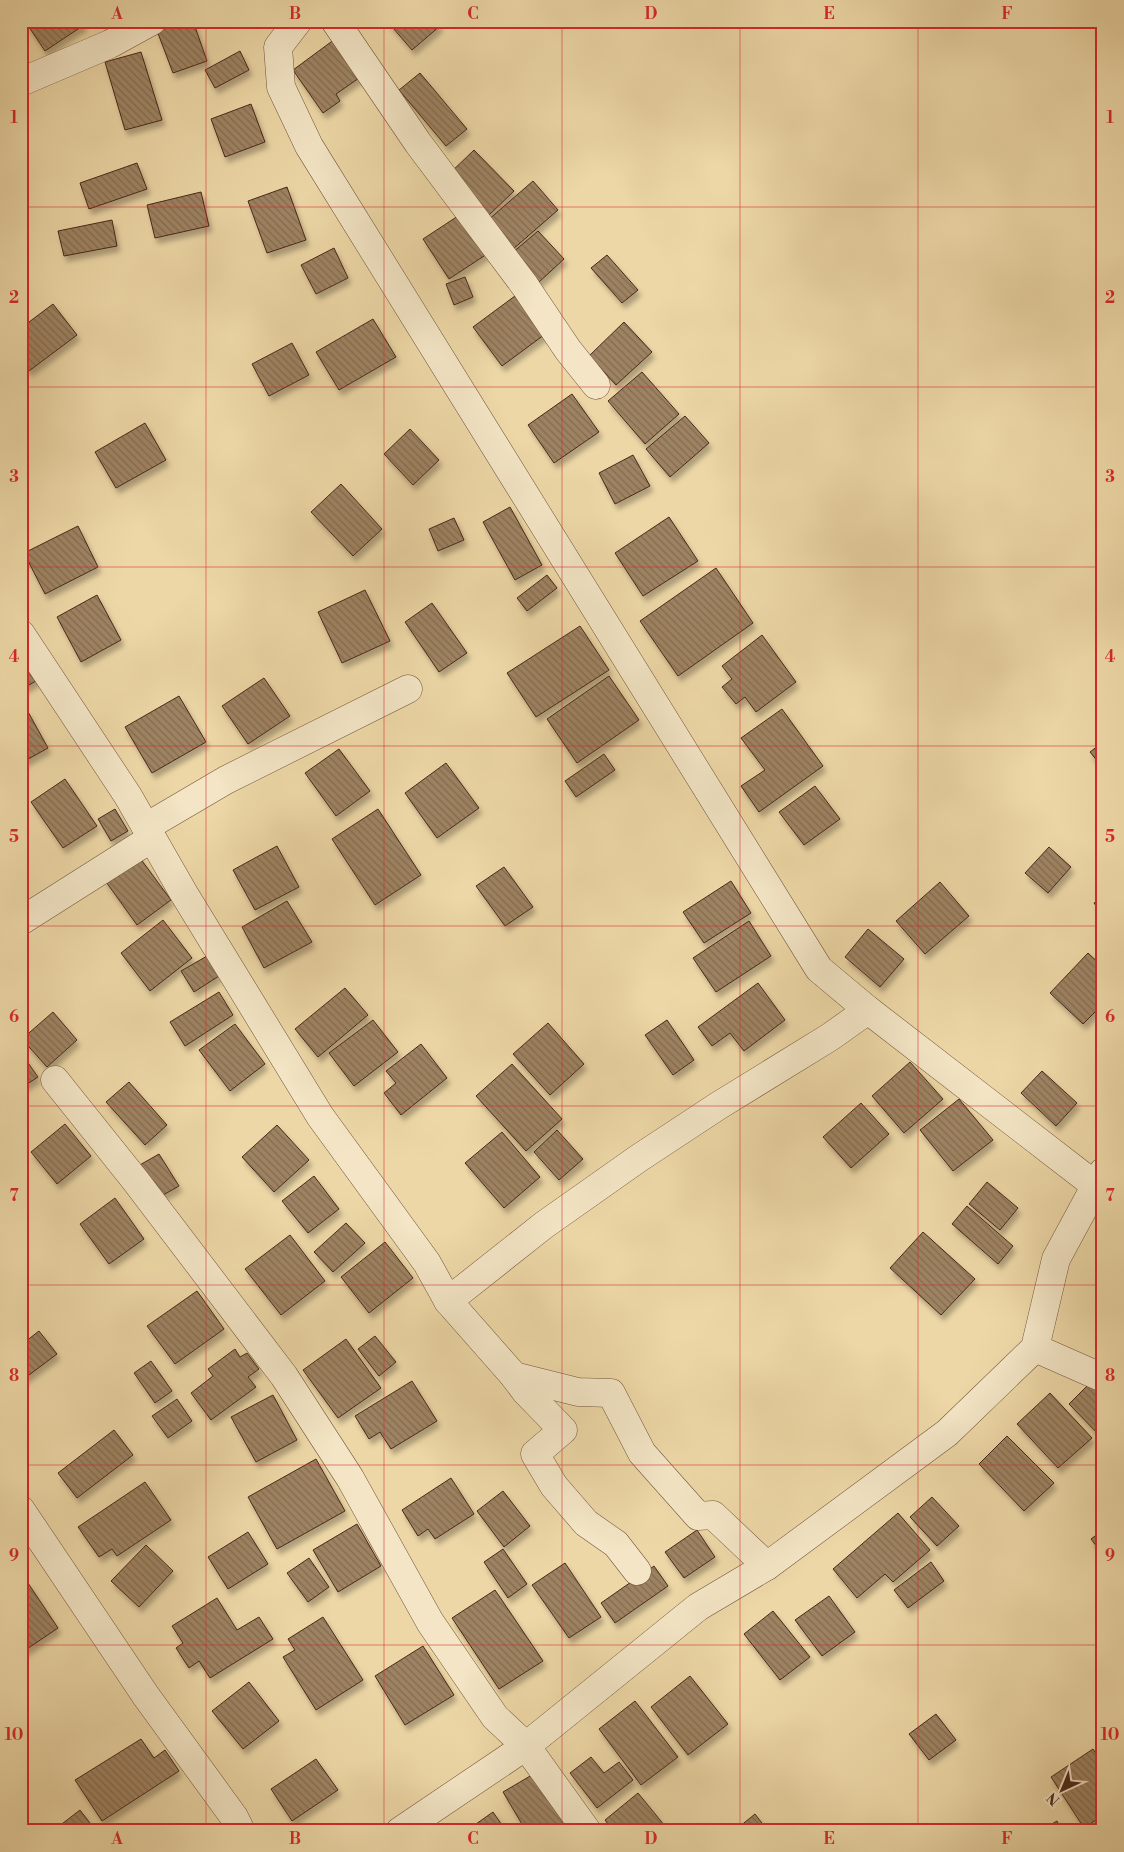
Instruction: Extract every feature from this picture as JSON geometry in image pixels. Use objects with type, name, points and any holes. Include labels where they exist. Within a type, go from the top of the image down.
[{"type":"street","points":[[21,82],[110,44],[152,21]]},
{"type":"street","points":[[335,21],[418,143],[525,286],[568,350],[596,385]]},
{"type":"street","points":[[294,22],[278,47],[282,87],[309,146],[819,969],[868,1010],[1099,1179],[1056,1259],[1035,1348],[947,1432],[767,1566],[698,1607],[526,1746],[400,1831]]},
{"type":"street","points":[[21,634],[128,796],[320,1116],[427,1263],[448,1301],[526,1392],[563,1430],[535,1454],[554,1486],[586,1524],[616,1544],[636,1571]]},
{"type":"street","points":[[21,921],[226,780],[408,689]]},
{"type":"street","points":[[448,1301],[544,1225],[639,1158],[718,1106],[830,1037],[868,1010]]},
{"type":"street","points":[[55,1080],[135,1180],[284,1376],[350,1478],[430,1622],[495,1717],[526,1746],[586,1831]]},
{"type":"street","points":[[1035,1348],[1103,1378]]},
{"type":"street","points":[[514,1376],[578,1392],[612,1393],[642,1453],[698,1516],[713,1515],[767,1566]]},
{"type":"street","points":[[21,1510],[146,1696],[234,1817],[241,1831]]},
{"type":"building","points":[[25,21],[82,21],[84,25],[45,51]]},
{"type":"building","points":[[174,21],[193,21],[207,61],[173,73],[156,28]]},
{"type":"building","points":[[387,21],[436,21],[440,26],[412,50]]},
{"type":"building","points":[[335,39],[362,76],[336,94],[340,101],[323,113],[293,70]]},
{"type":"building","points":[[240,51],[249,70],[215,88],[205,70]]},
{"type":"building","points":[[141,52],[162,120],[125,130],[105,62]]},
{"type":"building","points":[[420,73],[467,129],[446,146],[399,90]]},
{"type":"building","points":[[251,104],[265,142],[225,157],[211,119]]},
{"type":"building","points":[[474,150],[514,191],[488,216],[448,175]]},
{"type":"building","points":[[137,163],[147,189],[89,209],[80,183]]},
{"type":"building","points":[[533,181],[558,210],[512,250],[487,221]]},
{"type":"building","points":[[287,187],[306,240],[267,253],[248,201]]},
{"type":"building","points":[[201,192],[209,226],[155,238],[147,205]]},
{"type":"building","points":[[461,214],[487,254],[449,279],[423,239]]},
{"type":"building","points":[[112,220],[117,246],[64,256],[58,231]]},
{"type":"building","points":[[538,231],[564,259],[538,283],[511,254]]},
{"type":"building","points":[[334,248],[348,278],[316,294],[301,265]]},
{"type":"building","points":[[607,255],[638,290],[622,303],[591,268]]},
{"type":"building","points":[[465,277],[473,297],[454,305],[446,284]]},
{"type":"building","points":[[519,293],[548,332],[502,366],[473,327]]},
{"type":"building","points":[[53,304],[77,335],[29,371],[21,361],[21,328]]},
{"type":"building","points":[[373,319],[396,357],[339,390],[316,352]]},
{"type":"building","points":[[624,322],[652,352],[616,385],[589,356]]},
{"type":"building","points":[[292,343],[309,375],[269,396],[252,364]]},
{"type":"building","points":[[642,372],[679,414],[645,444],[608,401]]},
{"type":"building","points":[[572,394],[599,432],[554,463],[528,425]]},
{"type":"building","points":[[685,416],[709,443],[670,477],[646,449]]},
{"type":"building","points":[[145,423],[166,460],[116,488],[95,452]]},
{"type":"building","points":[[410,429],[439,460],[413,485],[384,454]]},
{"type":"building","points":[[633,455],[650,486],[615,504],[599,473]]},
{"type":"building","points":[[341,484],[382,529],[353,556],[311,512]]},
{"type":"building","points":[[510,507],[542,565],[515,580],[483,522]]},
{"type":"building","points":[[669,517],[698,561],[643,596],[615,553]]},
{"type":"building","points":[[454,518],[464,540],[438,551],[429,529]]},
{"type":"building","points":[[78,526],[98,567],[45,594],[24,553]]},
{"type":"building","points":[[716,568],[753,623],[678,676],[640,621]]},
{"type":"building","points":[[547,575],[557,588],[527,611],[517,598]]},
{"type":"building","points":[[365,590],[390,641],[342,663],[318,612]]},
{"type":"building","points":[[97,595],[121,640],[81,662],[57,617]]},
{"type":"building","points":[[432,603],[467,653],[439,672],[405,622]]},
{"type":"building","points":[[580,626],[609,670],[536,717],[507,673]]},
{"type":"building","points":[[762,635],[796,682],[756,712],[745,697],[736,704],[722,687],[732,679],[722,666]]},
{"type":"building","points":[[21,651],[39,679],[21,690]]},
{"type":"building","points":[[609,676],[639,720],[577,763],[547,719]]},
{"type":"building","points":[[264,678],[290,716],[248,744],[222,706]]},
{"type":"building","points":[[179,696],[206,742],[152,773],[125,727]]},
{"type":"building","points":[[782,709],[823,766],[759,812],[741,786],[765,770],[741,738]]},
{"type":"building","points":[[27,710],[48,748],[21,763],[21,713]]},
{"type":"building","points":[[1103,742],[1103,768],[1090,752]]},
{"type":"building","points":[[339,749],[370,791],[336,816],[305,773]]},
{"type":"building","points":[[604,754],[615,770],[576,797],[565,781]]},
{"type":"building","points":[[446,763],[479,808],[437,838],[405,793]]},
{"type":"building","points":[[65,779],[97,826],[63,848],[31,802]]},
{"type":"building","points":[[815,786],[840,819],[804,845],[779,812]]},
{"type":"building","points":[[115,809],[128,831],[111,841],[98,819]]},
{"type":"building","points":[[378,809],[421,875],[375,905],[332,839]]},
{"type":"building","points":[[277,846],[299,887],[255,910],[233,870]]},
{"type":"building","points":[[1049,847],[1071,867],[1048,893],[1025,873]]},
{"type":"building","points":[[137,854],[171,900],[137,925],[104,879]]},
{"type":"building","points":[[504,867],[533,907],[505,926],[476,886]]},
{"type":"building","points":[[731,881],[751,913],[704,943],[683,912]]},
{"type":"building","points":[[940,882],[969,916],[925,954],[896,921]]},
{"type":"building","points":[[1103,897],[1103,916],[1094,903]]},
{"type":"building","points":[[287,901],[312,942],[264,968],[242,927]]},
{"type":"building","points":[[163,920],[192,958],[150,991],[121,953]]},
{"type":"building","points":[[749,921],[771,956],[716,992],[693,958]]},
{"type":"building","points":[[868,929],[904,959],[880,987],[845,957]]},
{"type":"building","points":[[1088,953],[1103,967],[1103,1004],[1083,1024],[1050,993]]},
{"type":"building","points":[[207,956],[219,976],[194,992],[181,971]]},
{"type":"building","points":[[758,983],[785,1020],[744,1051],[730,1033],[712,1046],[698,1027]]},
{"type":"building","points":[[345,988],[368,1015],[318,1057],[295,1029]]},
{"type":"building","points":[[219,992],[233,1015],[185,1046],[170,1022]]},
{"type":"building","points":[[53,1012],[77,1040],[47,1067],[22,1039]]},
{"type":"building","points":[[373,1020],[398,1052],[354,1086],[329,1053]]},
{"type":"building","points":[[667,1020],[694,1060],[673,1075],[645,1035]]},
{"type":"building","points":[[548,1023],[584,1064],[550,1095],[513,1054]]},
{"type":"building","points":[[235,1024],[265,1064],[230,1091],[199,1050]]},
{"type":"building","points":[[421,1044],[447,1078],[401,1115],[384,1093],[396,1083],[386,1071]]},
{"type":"building","points":[[21,1053],[38,1077],[21,1088]]},
{"type":"building","points":[[910,1062],[943,1099],[904,1133],[872,1096]]},
{"type":"building","points":[[512,1064],[562,1119],[526,1151],[476,1096]]},
{"type":"building","points":[[1042,1071],[1077,1103],[1056,1126],[1021,1093]]},
{"type":"building","points":[[129,1082],[167,1125],[145,1145],[106,1102]]},
{"type":"building","points":[[959,1099],[993,1140],[953,1171],[920,1130]]},
{"type":"building","points":[[861,1103],[889,1134],[851,1168],[823,1137]]},
{"type":"building","points":[[65,1124],[91,1156],[57,1184],[31,1152]]},
{"type":"building","points":[[277,1125],[309,1160],[274,1192],[242,1157]]},
{"type":"building","points":[[557,1130],[583,1159],[559,1180],[534,1152]]},
{"type":"building","points":[[502,1132],[540,1177],[504,1208],[465,1163]]},
{"type":"building","points":[[159,1154],[179,1186],[158,1198],[138,1166]]},
{"type":"building","points":[[314,1176],[339,1209],[308,1233],[282,1201]]},
{"type":"building","points":[[987,1182],[1018,1208],[1000,1230],[969,1204]]},
{"type":"building","points":[[115,1198],[144,1239],[109,1264],[80,1224]]},
{"type":"building","points":[[967,1206],[1013,1246],[998,1264],[952,1224]]},
{"type":"building","points":[[346,1223],[365,1243],[333,1272],[314,1252]]},
{"type":"building","points":[[923,1232],[975,1279],[941,1315],[890,1268]]},
{"type":"building","points":[[290,1235],[325,1281],[281,1315],[245,1269]]},
{"type":"building","points":[[385,1242],[413,1278],[369,1313],[341,1277]]},
{"type":"building","points":[[197,1291],[224,1329],[175,1364],[147,1326]]},
{"type":"building","points":[[39,1331],[57,1354],[21,1381],[21,1345]]},
{"type":"building","points":[[375,1336],[396,1362],[379,1376],[358,1349]]},
{"type":"building","points":[[346,1339],[381,1388],[338,1418],[303,1370]]},
{"type":"building","points":[[235,1349],[240,1357],[247,1353],[259,1369],[248,1377],[256,1387],[211,1420],[191,1393],[213,1376],[208,1369]]},
{"type":"building","points":[[151,1361],[172,1391],[155,1403],[134,1373]]},
{"type":"building","points":[[1095,1378],[1103,1387],[1103,1439],[1069,1404]]},
{"type":"building","points":[[412,1381],[437,1421],[391,1449],[380,1432],[369,1439],[355,1416]]},
{"type":"building","points":[[1050,1393],[1092,1438],[1058,1468],[1017,1424]]},
{"type":"building","points":[[273,1395],[297,1440],[256,1462],[231,1417]]},
{"type":"building","points":[[177,1399],[192,1421],[168,1438],[152,1416]]},
{"type":"building","points":[[114,1430],[133,1455],[77,1498],[58,1473]]},
{"type":"building","points":[[1007,1436],[1054,1483],[1024,1511],[979,1464]]},
{"type":"building","points":[[316,1459],[345,1511],[277,1549],[248,1497]]},
{"type":"building","points":[[451,1478],[474,1514],[435,1539],[428,1529],[418,1536],[402,1510]]},
{"type":"building","points":[[145,1482],[171,1520],[117,1556],[112,1549],[99,1557],[78,1527]]},
{"type":"building","points":[[503,1491],[530,1526],[504,1547],[477,1511]]},
{"type":"building","points":[[932,1497],[959,1526],[937,1546],[910,1517]]},
{"type":"building","points":[[898,1513],[930,1550],[893,1582],[885,1574],[857,1598],[833,1569]]},
{"type":"building","points":[[357,1524],[381,1566],[338,1592],[313,1550]]},
{"type":"building","points":[[697,1530],[715,1557],[684,1578],[665,1552]]},
{"type":"building","points":[[1103,1530],[1103,1555],[1091,1539]]},
{"type":"building","points":[[248,1532],[268,1564],[228,1589],[208,1557]]},
{"type":"building","points":[[146,1545],[173,1571],[139,1607],[111,1581]]},
{"type":"building","points":[[503,1549],[527,1584],[508,1598],[484,1562]]},
{"type":"building","points":[[309,1558],[329,1587],[308,1602],[287,1573]]},
{"type":"building","points":[[931,1562],[944,1581],[908,1608],[894,1590]]},
{"type":"building","points":[[565,1563],[601,1617],[569,1638],[532,1585]]},
{"type":"building","points":[[654,1566],[668,1586],[615,1623],[601,1603]]},
{"type":"building","points":[[28,1583],[58,1628],[21,1653],[21,1587]]},
{"type":"building","points":[[495,1590],[543,1661],[499,1689],[452,1618]]},
{"type":"building","points":[[829,1596],[855,1632],[822,1656],[795,1620]]},
{"type":"building","points":[[217,1598],[237,1630],[259,1617],[273,1639],[210,1678],[199,1661],[189,1668],[176,1648],[183,1643],[172,1626]]},
{"type":"building","points":[[773,1611],[810,1657],[780,1680],[744,1634]]},
{"type":"building","points":[[323,1617],[363,1680],[316,1710],[283,1657],[295,1650],[288,1639]]},
{"type":"building","points":[[423,1646],[454,1695],[405,1725],[375,1676]]},
{"type":"building","points":[[690,1676],[728,1724],[688,1755],[651,1707]]},
{"type":"building","points":[[249,1682],[279,1721],[243,1749],[212,1711]]},
{"type":"building","points":[[635,1701],[678,1757],[641,1785],[599,1729]]},
{"type":"building","points":[[936,1714],[956,1740],[929,1760],[909,1734]]},
{"type":"building","points":[[141,1739],[154,1758],[165,1750],[179,1771],[102,1821],[75,1780]]},
{"type":"building","points":[[1093,1749],[1103,1764],[1103,1815],[1084,1828],[1051,1777]]},
{"type":"building","points":[[591,1757],[604,1773],[619,1762],[633,1780],[597,1808],[570,1773]]},
{"type":"building","points":[[316,1759],[338,1790],[292,1821],[271,1789]]},
{"type":"building","points":[[537,1772],[569,1825],[560,1831],[526,1831],[503,1792]]},
{"type":"building","points":[[638,1793],[669,1831],[613,1831],[605,1820]]},
{"type":"building","points":[[80,1810],[96,1831],[54,1831],[54,1830]]},
{"type":"building","points":[[493,1812],[506,1831],[466,1831]]},
{"type":"building","points":[[755,1814],[768,1831],[734,1831]]},
{"type":"building","points":[[1057,1821],[1062,1831],[1040,1831]]}]
